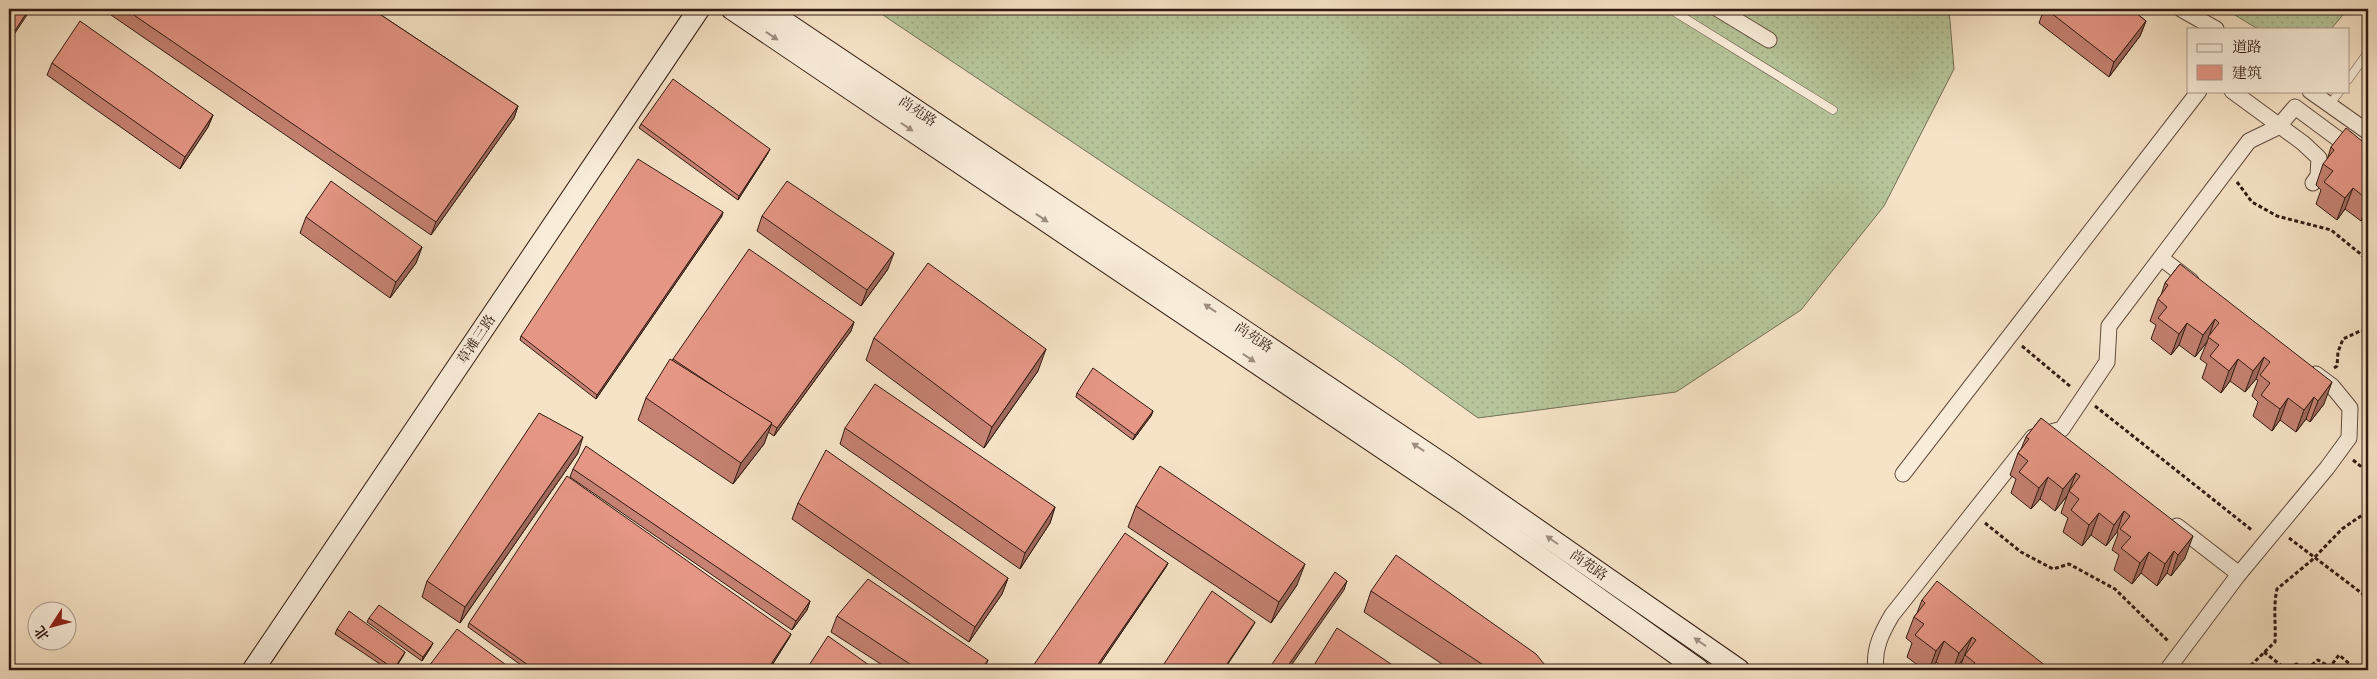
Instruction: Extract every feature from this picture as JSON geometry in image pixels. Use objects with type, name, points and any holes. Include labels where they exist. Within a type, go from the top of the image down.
[{"type":"main road","name":"草滩三路","points":[[253,670],[699,9]]},
{"type":"main road","name":"尚苑路","points":[[732,9],[1464,503],[1699,670]]},
{"type":"main road","name":"尚苑路","points":[[765,9],[1436,460],[1739,670]]},
{"type":"street","points":[[1718,9],[1769,40]]},
{"type":"street","points":[[2181,9],[2214,28]]},
{"type":"street","points":[[1903,474],[2198,92]]},
{"type":"street","points":[[2233,92],[2319,158],[2318,176],[2313,183]]},
{"type":"street","points":[[2311,92],[2368,132]]},
{"type":"street","points":[[1876,670],[1874,660],[1880,636],[1892,614],[2033,436],[2066,435],[2083,397],[2107,362],[2110,326],[2249,141],[2278,127],[2295,107],[2368,161]]},
{"type":"street","points":[[2161,258],[2200,288]]},
{"type":"street","points":[[2167,670],[2239,574],[2327,468],[2349,438],[2350,408],[2332,386],[2304,365]]},
{"type":"street","points":[[2168,520],[2239,574]]},
{"type":"street","points":[[1919,581],[1934,593]]},
{"type":"lane","points":[[1670,9],[1833,110]]},
{"type":"lane","points":[[2350,77],[2368,52]]},
{"type":"lane","points":[[2329,105],[2339,92]]},
{"type":"path","points":[[2228,169],[2252,202],[2277,216],[2331,230],[2368,260]]},
{"type":"path","points":[[2320,377],[2338,366],[2338,352],[2343,339],[2360,331],[2368,331]]},
{"type":"path","points":[[2010,336],[2083,397],[2266,541]]},
{"type":"path","points":[[2246,670],[2275,642],[2276,624],[2273,608],[2277,589],[2316,557],[2342,529],[2368,511]]},
{"type":"path","points":[[1972,513],[2021,552],[2045,565],[2053,569],[2069,564],[2115,589],[2162,637],[2182,650]]},
{"type":"path","points":[[2277,528],[2368,598]]},
{"type":"path","points":[[2264,652],[2288,670],[2296,664],[2308,668],[2318,660],[2330,667],[2339,656],[2357,670]]},
{"type":"green space","points":[[874,9],[1949,9],[1954,69],[1884,206],[1801,310],[1676,392],[1478,418],[1393,357]]},
{"type":"green space","points":[[2225,9],[2348,9],[2332,28],[2256,28]]},
{"type":"building","points":[[9,9],[29,9],[9,40]]},
{"type":"building","points":[[125,9],[372,9],[518,106],[436,222]]},
{"type":"building","points":[[2046,9],[2131,9],[2146,21],[2114,62]]},
{"type":"building","points":[[80,21],[213,115],[185,157],[52,63]]},
{"type":"building","points":[[673,79],[770,149],[739,196],[641,124]]},
{"type":"building","points":[[2346,128],[2368,146],[2368,200],[2353,188],[2345,198],[2324,182],[2333,171],[2323,164],[2334,150],[2331,147]]},
{"type":"building","points":[[638,159],[723,212],[597,395],[521,336]]},
{"type":"building","points":[[331,181],[422,247],[396,282],[306,217]]},
{"type":"building","points":[[787,181],[894,253],[867,290],[762,216]]},
{"type":"building","points":[[749,249],[854,322],[777,428],[673,359]]},
{"type":"building","points":[[928,263],[1046,349],[992,427],[874,338]]},
{"type":"building","points":[[2180,264],[2332,382],[2318,401],[2314,397],[2304,410],[2288,398],[2280,409],[2261,395],[2270,383],[2260,375],[2270,362],[2264,357],[2253,371],[2238,359],[2229,371],[2210,356],[2219,345],[2208,337],[2219,323],[2215,319],[2203,335],[2187,323],[2179,334],[2158,318],[2167,307],[2158,299],[2168,285],[2165,283]]},
{"type":"building","points":[[670,359],[772,423],[741,463],[646,398]]},
{"type":"building","points":[[1093,368],[1153,411],[1135,435],[1077,393]]},
{"type":"building","points":[[875,384],[1055,507],[1025,553],[845,428]]},
{"type":"building","points":[[539,413],[583,437],[465,607],[427,581]]},
{"type":"building","points":[[2041,418],[2193,536],[2178,555],[2174,551],[2165,564],[2149,552],[2140,563],[2121,548],[2131,537],[2120,529],[2130,516],[2124,511],[2114,525],[2099,513],[2089,525],[2071,510],[2079,499],[2069,491],[2080,476],[2076,473],[2063,489],[2048,477],[2039,488],[2019,472],[2028,461],[2018,453],[2029,439],[2026,437]]},
{"type":"building","points":[[586,446],[810,601],[796,621],[573,469]]},
{"type":"building","points":[[826,450],[1008,578],[975,627],[798,503]]},
{"type":"building","points":[[1160,466],[1305,564],[1279,602],[1136,506]]},
{"type":"building","points":[[567,476],[791,634],[767,670],[535,670],[469,623]]},
{"type":"building","points":[[1125,533],[1168,563],[1094,670],[1040,670],[1033,666]]},
{"type":"building","points":[[1396,555],[1536,654],[1549,670],[1491,670],[1371,591]]},
{"type":"building","points":[[1335,572],[1347,581],[1285,670],[1268,670]]},
{"type":"building","points":[[868,579],[988,660],[981,670],[919,670],[837,616]]},
{"type":"building","points":[[1937,581],[2051,670],[1970,670],[1975,663],[1965,655],[1976,640],[1972,637],[1959,653],[1944,641],[1936,651],[1915,635],[1924,624],[1914,617],[1925,603],[1922,600]]},
{"type":"building","points":[[1212,591],[1255,622],[1223,670],[1160,670]]},
{"type":"building","points":[[379,605],[433,643],[423,657],[369,618]]},
{"type":"building","points":[[349,611],[405,652],[394,669],[337,629]]},
{"type":"building","points":[[1337,628],[1400,670],[1311,670]]},
{"type":"building","points":[[457,629],[513,670],[426,670]]},
{"type":"building","points":[[828,636],[876,670],[806,670]]}]
